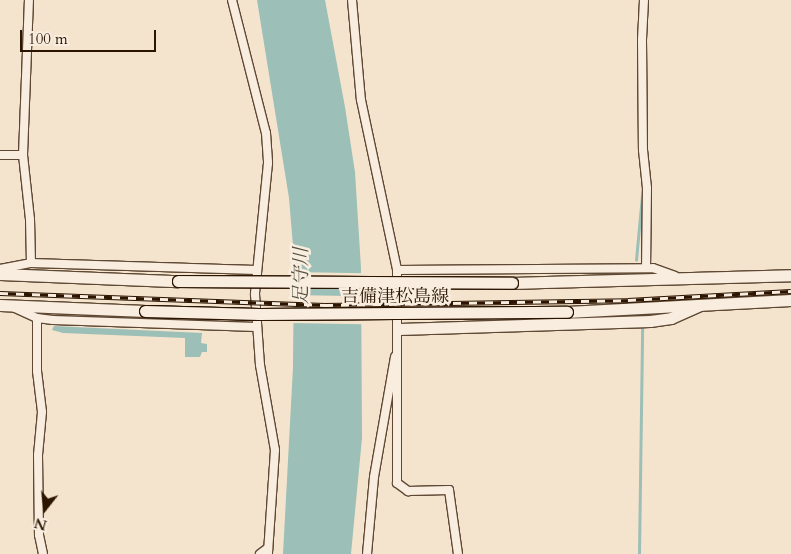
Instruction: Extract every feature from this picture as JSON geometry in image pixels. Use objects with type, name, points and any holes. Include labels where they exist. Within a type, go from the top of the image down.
[{"type":"main road","name":"吉備津松島線","points":[[0,274],[178,281],[512,283],[791,275]]},
{"type":"main road","name":"吉備津松島線","points":[[4,305],[145,312],[268,314],[568,312],[791,300]]},
{"type":"main road","points":[[399,329],[650,321],[671,318],[700,305]]},
{"type":"street","points":[[29,0],[23,155],[30,219],[31,263]]},
{"type":"street","points":[[232,0],[266,133],[268,163],[256,270],[256,327],[275,450],[268,551],[260,554]]},
{"type":"street","points":[[352,0],[362,100],[397,270],[399,329],[397,483],[400,488],[408,491],[449,490],[458,554]]},
{"type":"street","points":[[644,0],[642,40],[643,150],[647,188],[646,268]]},
{"type":"street","points":[[0,155],[23,155]]},
{"type":"street","points":[[0,269],[31,263],[256,270]]},
{"type":"street","points":[[397,270],[646,268],[683,279]]},
{"type":"street","points":[[4,305],[37,318],[82,322],[256,327]]},
{"type":"street","points":[[37,318],[36,371],[42,412],[38,456],[39,534],[43,554]]},
{"type":"street","points":[[367,554],[375,470],[398,348]]},
{"type":"water","name":"足守川","points":[[257,0],[325,0],[345,107],[355,172],[361,268],[362,438],[351,554],[283,554],[293,367],[294,258],[289,198]]},
{"type":"water","points":[[54,326],[202,333],[201,343],[207,344],[207,352],[202,352],[200,357],[185,357],[185,338],[63,333],[52,330]]},
{"type":"pier","points":[[291,272],[364,273],[364,289],[291,288]]},
{"type":"pier","points":[[291,295],[364,296],[364,308],[291,307]]},
{"type":"pier","points":[[291,309],[364,310],[364,324],[291,323]]},
{"type":"waterway","points":[[636,260],[643,185]]},
{"type":"waterway","points":[[639,554],[642,326]]},
{"type":"railway","points":[[0,293],[325,305],[628,300],[791,291]]}]
